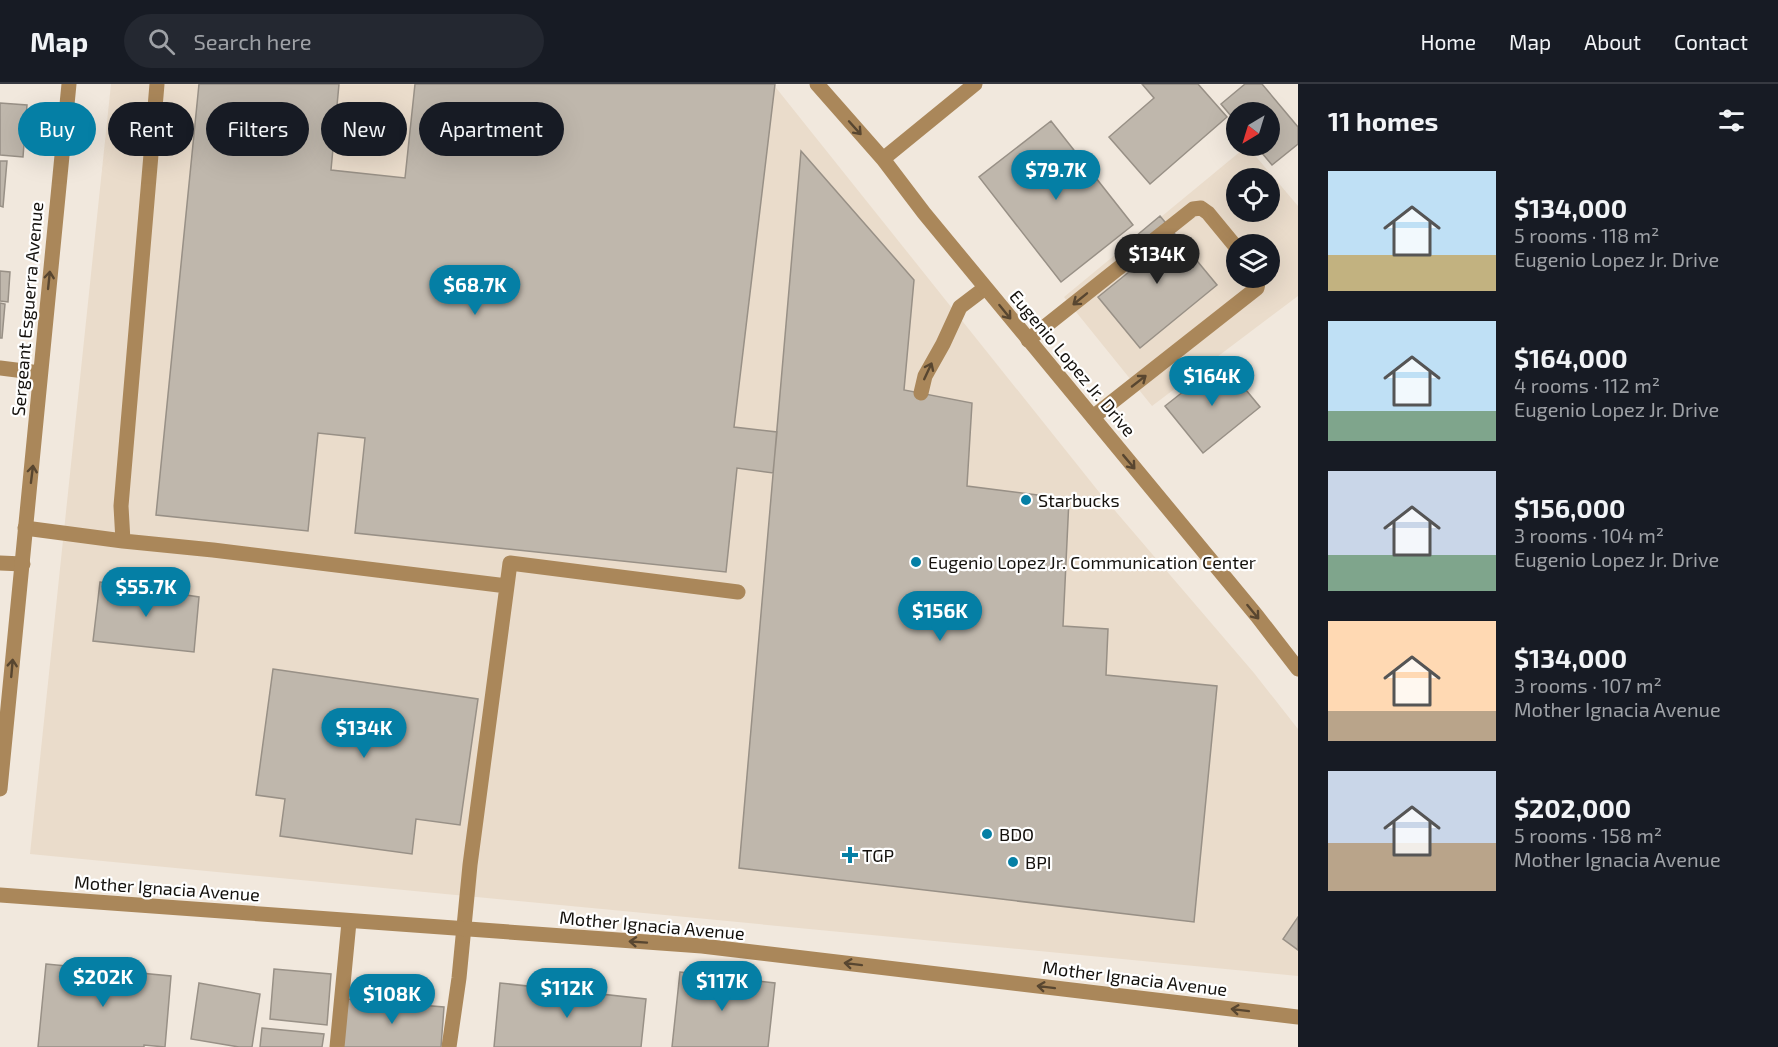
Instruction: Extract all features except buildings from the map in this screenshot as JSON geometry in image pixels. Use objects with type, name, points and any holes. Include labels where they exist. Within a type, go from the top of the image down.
[{"type":"street","name":"Sergeant Esguerra Avenue","points":[[0,789],[69,84]]},
{"type":"street","points":[[123,541],[121,506],[156,84]]},
{"type":"street","name":"Eugenio Lopez Jr. Drive","points":[[817,84],[883,159],[985,288],[1298,669]]},
{"type":"street","points":[[883,159],[975,84]]},
{"type":"street","points":[[1028,340],[1193,209],[1201,208],[1208,213],[1226,235]]},
{"type":"street","points":[[921,393],[925,376],[960,307],[985,288]]},
{"type":"street","points":[[1093,417],[1257,288]]},
{"type":"street","points":[[0,368],[40,373]]},
{"type":"street","points":[[26,528],[507,586]]},
{"type":"street","points":[[0,563],[23,564]]},
{"type":"street","points":[[449,1047],[470,865],[510,563],[738,592]]},
{"type":"street","name":"Mother Ignacia Avenue","points":[[0,895],[702,946],[1298,1017]]},
{"type":"street","points":[[337,1047],[349,922]]},
{"type":"shaded area","points":[[111,84],[773,84],[1099,492],[1254,673],[1298,729],[1298,976],[30,854],[108,113],[108,156],[194,156],[194,102],[109,102]]},
{"type":"shaded area","points":[[1235,156],[1256,156],[1266,168],[1226,168],[1226,222],[1280,222],[1280,185],[1298,206],[1298,296],[1152,406],[1064,297]]},
{"type":"place","name":"Starbucks","points":[[1026,500]]},
{"type":"place","name":"Eugenio Lopez Jr. Communication Center","points":[[916,562]]},
{"type":"place","name":"BDO","points":[[987,834]]},
{"type":"place","name":"TGP","points":[[850,855]]},
{"type":"place","name":"BPI","points":[[1013,862]]}]
